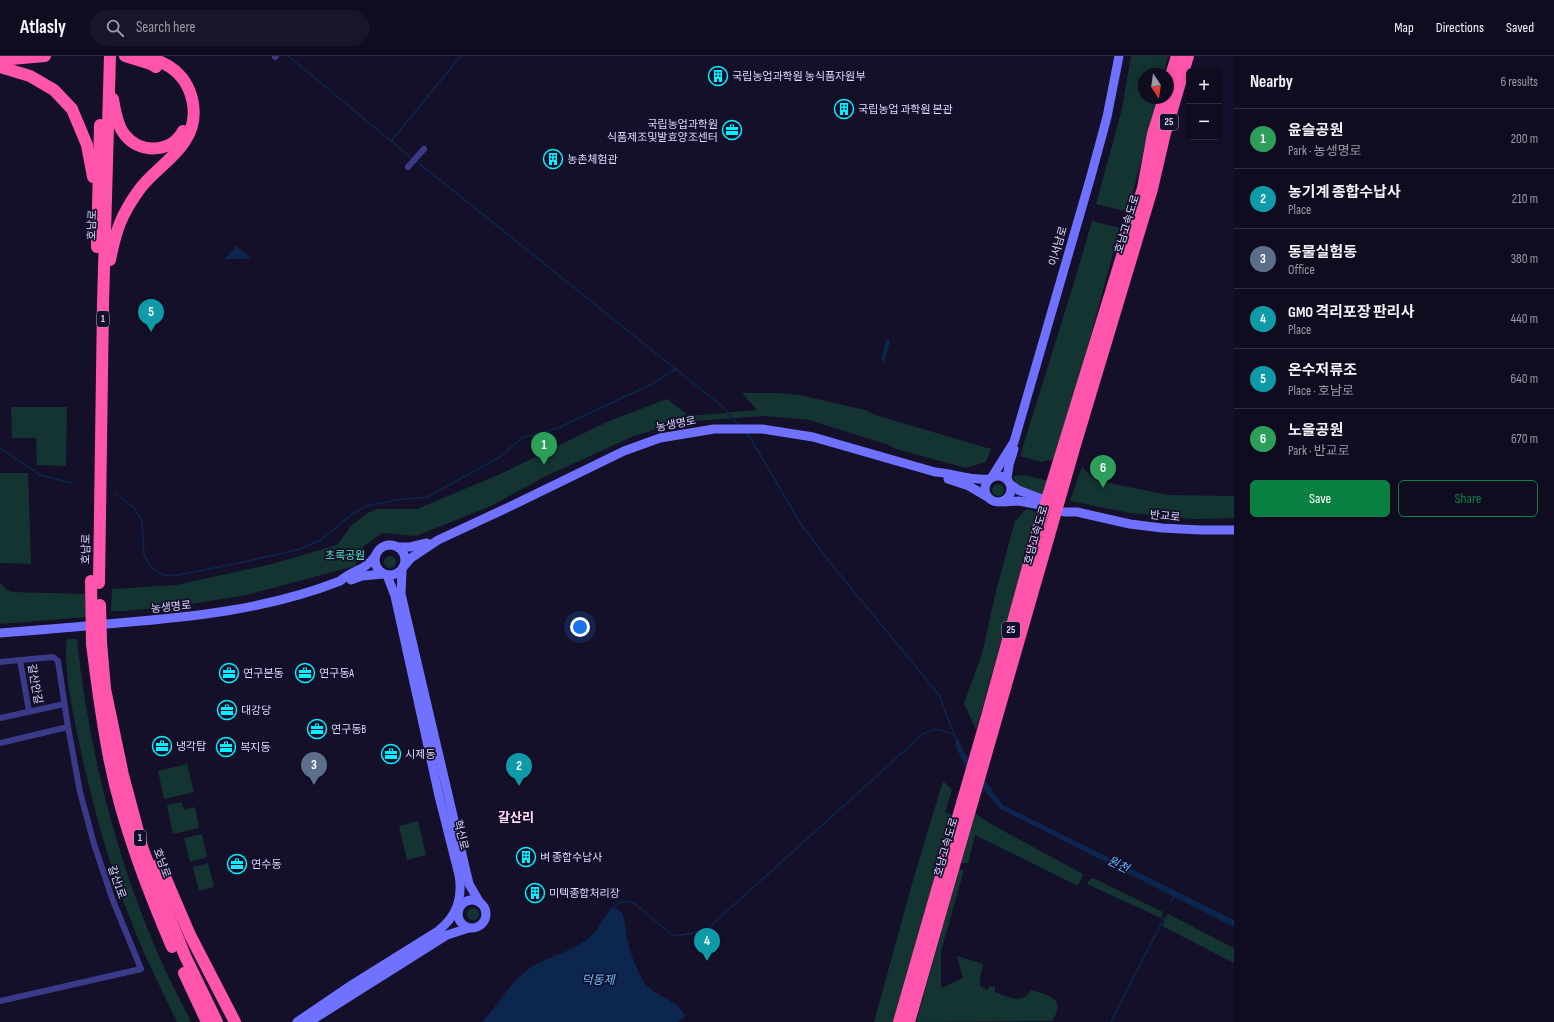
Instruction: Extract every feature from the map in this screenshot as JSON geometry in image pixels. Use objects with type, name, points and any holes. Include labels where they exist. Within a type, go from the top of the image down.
[{"type":"highway","points":[[0,60],[45,56]]},
{"type":"highway","name":"호남로","points":[[102,56],[97,221],[95,582],[99,700],[110,763],[132,844],[154,904],[175,954],[207,1022]]},
{"type":"highway","name":"호남로","points":[[95,582],[110,56]]},
{"type":"highway","points":[[110,70],[116,112],[124,134],[135,144],[150,149],[165,147],[175,142],[183,133],[187,119],[188,105],[185,94],[178,82],[168,74],[151,64],[125,56]]},
{"type":"highway","points":[[103,304],[107,270],[119,222],[140,188],[186,141],[194,117],[194,103],[184,82],[171,67],[149,56]]},
{"type":"highway","points":[[1173,68],[1177,56]]},
{"type":"highway","name":"호남고속도로","points":[[909,1022],[1075,445],[1152,189],[1165,133],[1188,56]]},
{"type":"highway","points":[[0,67],[30,76],[54,90],[72,109],[88,145],[97,221]]},
{"type":"highway","name":"호남고속도로","points":[[899,1022],[986,720],[1042,516],[1143,188],[1153,134],[1162,104]]},
{"type":"highway","name":"호남로","points":[[96,643],[122,767],[143,850],[184,956],[217,1022]]},
{"type":"highway","points":[[149,868],[160,865],[190,935],[235,1022]]},
{"type":"main road","name":"이서남로","points":[[990,478],[1014,442],[1107,117],[1119,56]]},
{"type":"main road","name":"농생명로","points":[[0,633],[204,615],[246,608],[292,597],[340,581],[348,581],[362,576],[385,574],[396,575],[411,558],[438,540],[624,451],[660,438],[714,429],[762,429],[813,437],[935,472],[944,472],[973,479],[1000,476],[1008,481]]},
{"type":"main road","name":"이서남로","points":[[1008,481],[1009,465],[1015,448],[1014,442]]},
{"type":"main road","name":"농생명로","points":[[935,472],[942,477],[969,486],[992,501],[1001,502]]},
{"type":"main road","points":[[986,496],[984,490],[985,485],[990,478]]},
{"type":"main road","points":[[1001,502],[1009,497],[1011,489],[1008,481]]},
{"type":"main road","points":[[1001,502],[1041,502],[1018,490],[1008,481]]},
{"type":"main road","name":"반교로","points":[[1064,509],[1130,524],[1162,528],[1234,530]]},
{"type":"main road","name":"농생명로","points":[[340,581],[346,575],[358,571],[370,564],[383,547],[410,547],[438,540]]},
{"type":"main road","points":[[398,547],[405,555],[403,568]]},
{"type":"main road","points":[[376,555],[376,564],[379,571],[385,574]]},
{"type":"main road","name":"혁신로","points":[[309,1022],[447,935],[480,926],[485,919],[485,910],[469,884],[401,594],[403,568]]},
{"type":"main road","name":"혁신로","points":[[385,574],[395,596],[437,788],[459,875],[461,885],[457,910]]},
{"type":"main road","points":[[297,1022],[353,984],[438,931],[466,901],[471,900],[480,903]]},
{"type":"main road","points":[[457,910],[460,922],[470,928]]},
{"type":"street","points":[[408,167],[424,149]]},
{"type":"street","name":"갈산안길","points":[[0,662],[53,657],[58,662],[64,704],[0,718]]},
{"type":"street","name":"갈산안길","points":[[20,660],[29,711]]},
{"type":"street","points":[[0,743],[68,727],[64,704]]},
{"type":"street","name":"갈산1로","points":[[0,1001],[141,968],[112,898],[94,844],[80,792],[68,727]]},
{"type":"green space","points":[[1131,56],[1168,56],[1165,68],[1138,68],[1138,104],[1155,104],[1128,212],[1096,204],[1122,109]]},
{"type":"green space","points":[[1092,221],[1120,228],[1079,379],[1054,461],[1049,460],[1041,462],[1020,456]]},
{"type":"green space","name":"초록공원","points":[[742,393],[778,393],[799,395],[865,410],[875,415],[991,449],[986,462],[966,468],[896,449],[886,444],[809,420],[765,416],[680,422],[634,436],[544,477],[491,506],[416,536],[382,533],[363,547],[355,566],[247,595],[184,605],[126,611],[111,611],[112,589],[176,585],[272,564],[337,545],[351,526],[366,514],[376,509],[417,509],[498,475],[609,421],[667,399],[689,416],[757,410]]},
{"type":"green space","points":[[11,407],[67,407],[66,466],[37,465],[36,438],[12,438]]},
{"type":"green space","points":[[1082,467],[1095,480],[1168,495],[1234,496],[1234,518],[1195,519],[1130,513],[1070,501]]},
{"type":"green space","points":[[0,473],[28,473],[31,564],[0,563]]},
{"type":"green space","points":[[1025,475],[1048,481],[1043,495],[1017,485],[1013,476]]},
{"type":"green space","points":[[996,484],[1000,484],[1004,490],[1000,496],[996,496],[992,492],[992,488]]},
{"type":"green space","points":[[1026,509],[1038,512],[976,730],[964,703],[982,654],[996,591],[1015,521]]},
{"type":"green space","points":[[388,556],[392,556],[396,562],[392,568],[388,568],[384,564],[384,560]]},
{"type":"green space","points":[[0,583],[7,590],[12,592],[85,594],[86,617],[0,624]]},
{"type":"green space","points":[[67,639],[77,639],[88,719],[96,760],[116,839],[158,954],[191,1022],[177,1022],[140,943],[109,858],[88,783],[75,723],[67,673]]},
{"type":"green space","points":[[187,764],[194,792],[164,799],[158,771]]},
{"type":"green space","points":[[943,781],[952,790],[945,812],[952,815],[893,1022],[874,1022],[912,884]]},
{"type":"green space","points":[[182,802],[184,810],[195,807],[199,828],[173,834],[167,805]]},
{"type":"green space","points":[[975,813],[989,823],[1083,874],[1078,886],[975,835],[968,863],[961,863]]},
{"type":"green space","points":[[418,821],[426,855],[407,860],[399,826]]},
{"type":"green space","points":[[202,834],[207,857],[190,862],[184,838]]},
{"type":"green space","points":[[208,863],[214,887],[199,891],[193,867]]},
{"type":"green space","points":[[959,870],[964,870],[941,951],[941,988],[963,978],[957,956],[983,964],[980,986],[987,990],[990,986],[995,987],[995,992],[1010,998],[1020,999],[1028,995],[1031,990],[1050,996],[1057,1003],[1058,1007],[1052,1021],[916,1022]]},
{"type":"green space","points":[[1093,878],[1163,912],[1161,918],[1087,884],[1089,880]]},
{"type":"green space","points":[[471,908],[475,908],[479,914],[475,920],[471,920],[467,916],[467,912]]},
{"type":"green space","points":[[1168,914],[1234,948],[1234,963],[1162,926]]},
{"type":"water","points":[[236,246],[251,258],[225,259]]},
{"type":"water","points":[[886,339],[890,341],[885,361],[883,361],[881,360]]},
{"type":"water","name":"원천","points":[[957,737],[963,750],[1003,805],[1234,920],[1234,927],[1000,809],[966,768],[955,745]]},
{"type":"water","name":"덕동제","points":[[610,908],[615,908],[622,912],[630,950],[636,967],[644,982],[654,992],[678,1006],[685,1016],[678,1022],[482,1022],[520,976],[542,961],[569,950],[586,940],[596,931]]},
{"type":"waterway","points":[[288,56],[413,159]]},
{"type":"waterway","points":[[391,141],[461,56]]},
{"type":"waterway","points":[[416,161],[723,407],[739,426]]},
{"type":"waterway","points":[[115,493],[135,509],[142,521],[144,555],[151,567],[163,575],[178,575],[234,564],[297,550],[321,540],[351,515],[366,506],[397,500],[427,497],[500,457],[522,438],[558,428],[652,384],[676,369]]},
{"type":"waterway","points":[[746,433],[802,526],[939,695],[957,742]]},
{"type":"waterway","points":[[0,448],[40,475],[71,483]]},
{"type":"waterway","points":[[613,908],[622,902],[634,903],[675,936],[705,931],[923,734],[935,729],[954,734]]},
{"type":"waterway","points":[[1171,903],[1174,895]]},
{"type":"waterway","points":[[1111,1022],[1165,916]]},
{"type":"place","name":"국립농업과학원 농식품자원부","points":[[718,76]]},
{"type":"place","name":"국립농업 과학원 본관","points":[[844,109]]},
{"type":"place","name":"국립농업과학원 식품제조및발효양조센터","points":[[732,130]]},
{"type":"place","name":"농촌체험관","points":[[553,159]]},
{"type":"place","name":"온수저류조","points":[[151,332]]},
{"type":"place","name":"윤슬공원","points":[[544,465]]},
{"type":"place","name":"노을공원","points":[[1103,488]]},
{"type":"place","name":"연구본동","points":[[229,673]]},
{"type":"place","name":"연구동A","points":[[305,673]]},
{"type":"place","name":"대강당","points":[[227,710]]},
{"type":"place","name":"연구동B","points":[[317,729]]},
{"type":"place","name":"냉각탑","points":[[162,746]]},
{"type":"place","name":"복지동","points":[[226,747]]},
{"type":"place","name":"시제동","points":[[391,754]]},
{"type":"place","name":"동물실험동","points":[[314,785]]},
{"type":"place","name":"농기계 종합수납사","points":[[519,786]]},
{"type":"place","name":"벼 종합수납사","points":[[526,857]]},
{"type":"place","name":"연수동","points":[[237,864]]},
{"type":"place","name":"미텍종합처리장","points":[[535,893]]},
{"type":"place","name":"GMO 격리포장 판리사","points":[[707,961]]},
{"type":"district","name":"갈산리","points":[[516,818]]}]
